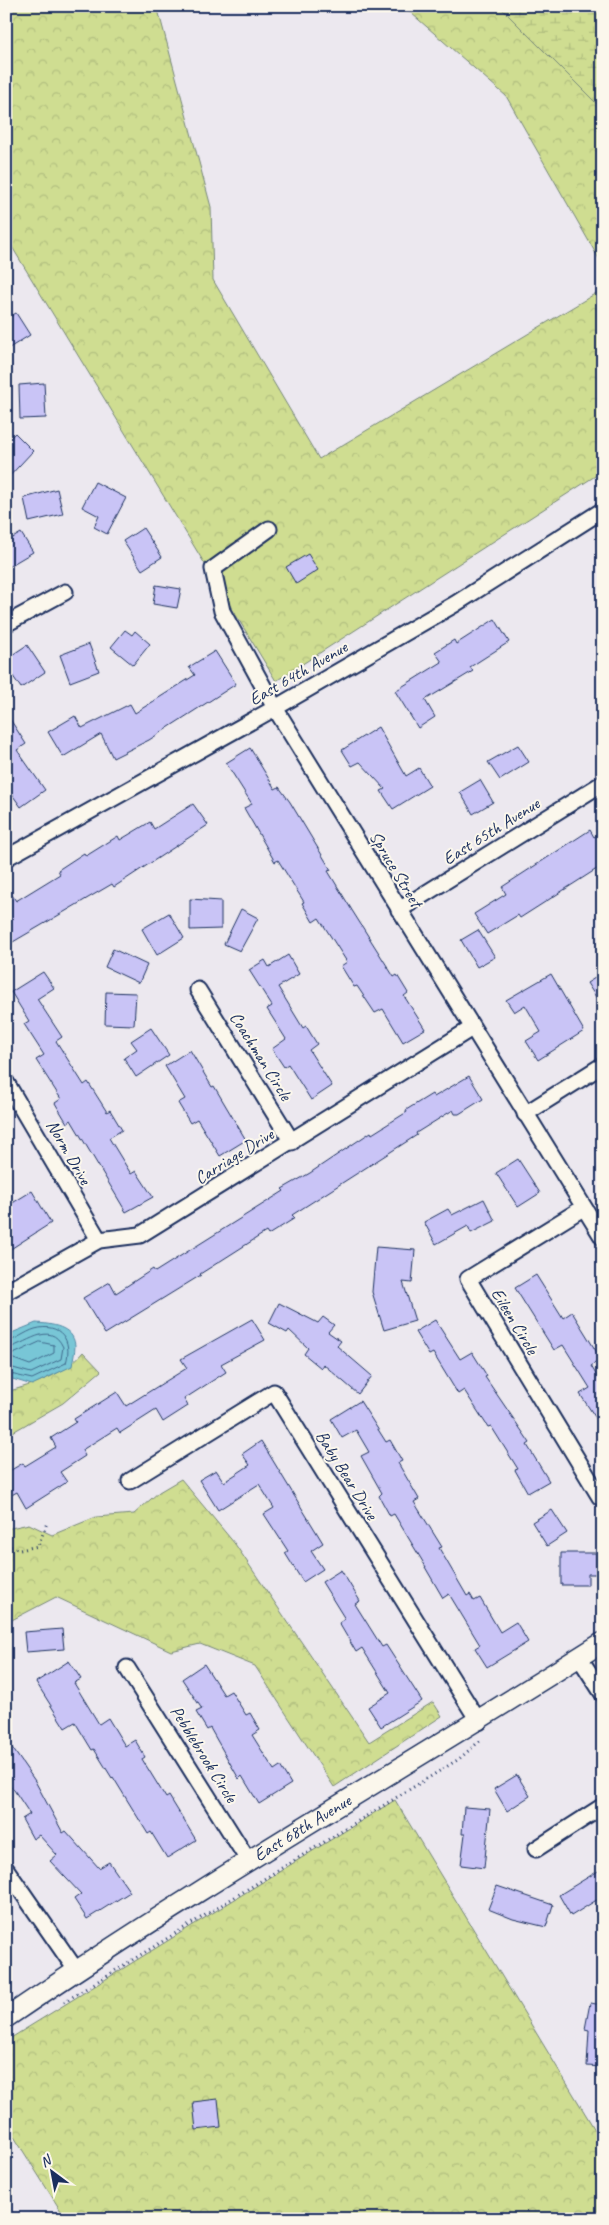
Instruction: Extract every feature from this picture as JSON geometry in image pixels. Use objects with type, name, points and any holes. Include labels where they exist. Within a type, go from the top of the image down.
[{"type":"street","name":"East 64th Avenue","points":[[6,857],[275,708],[454,604],[603,510]]},
{"type":"street","name":"Spruce Street","points":[[269,529],[213,569],[222,611],[275,708],[603,1238]]},
{"type":"street","points":[[6,624],[65,592]]},
{"type":"street","name":"East 65th Avenue","points":[[399,910],[603,783]]},
{"type":"street","name":"Coachman Circle","points":[[198,990],[292,1142]]},
{"type":"street","name":"Carriage Drive","points":[[6,1292],[99,1240],[140,1235],[292,1142],[472,1028]]},
{"type":"street","points":[[525,1114],[603,1065]]},
{"type":"street","name":"Norm Drive","points":[[6,1082],[99,1240]]},
{"type":"street","name":"Eileen Circle","points":[[583,1208],[468,1279],[600,1497]]},
{"type":"street","name":"Baby Bear Drive","points":[[130,1482],[274,1392],[482,1729]]},
{"type":"street","name":"East 68th Avenue","points":[[6,2018],[76,1970],[248,1860],[482,1729],[579,1657],[603,1642]]},
{"type":"street","points":[[579,1657],[603,1694]]},
{"type":"street","name":"Pebblebrook Circle","points":[[127,1668],[248,1860]]},
{"type":"street","points":[[536,1848],[603,1806]]},
{"type":"street","points":[[6,1869],[76,1970]]},
{"type":"path","points":[[6,1545],[20,1550],[38,1546],[47,1523]]},
{"type":"path","points":[[60,2004],[459,1759],[482,1729]]},
{"type":"green space","points":[[6,6],[157,6],[211,207],[213,280],[319,459],[603,289],[603,471],[276,681],[6,237]]},
{"type":"green space","points":[[403,6],[499,6],[603,110],[603,266],[506,96]]},
{"type":"green space","points":[[499,6],[603,6],[603,110]]},
{"type":"green space","points":[[83,1352],[101,1371],[63,1403],[6,1436],[6,1392],[28,1386],[58,1373]]},
{"type":"green space","points":[[181,1479],[235,1544],[369,1742],[433,1702],[442,1716],[334,1787],[255,1666],[200,1644],[171,1651],[56,1597],[6,1623],[6,1529],[29,1524],[52,1535],[96,1517],[134,1514],[159,1492]]},
{"type":"green space","points":[[395,1800],[603,2143],[603,2219],[66,2219],[6,2124],[6,2041]]},
{"type":"water","points":[[36,1323],[54,1325],[66,1330],[73,1339],[75,1348],[72,1366],[32,1385],[6,1377],[6,1338],[14,1332]]},
{"type":"building","points":[[16,313],[30,335],[6,350],[6,319]]},
{"type":"building","points":[[44,383],[46,418],[20,419],[19,385]]},
{"type":"building","points":[[15,433],[33,451],[6,480],[6,442]]},
{"type":"building","points":[[95,482],[126,498],[107,534],[94,527],[99,516],[82,507]]},
{"type":"building","points":[[57,489],[63,514],[29,522],[24,498]]},
{"type":"building","points":[[143,528],[162,557],[142,570],[123,541]]},
{"type":"building","points":[[21,533],[33,552],[6,568],[6,542]]},
{"type":"building","points":[[308,554],[318,570],[296,584],[286,567]]},
{"type":"building","points":[[156,585],[181,589],[177,608],[153,604]]},
{"type":"building","points":[[495,619],[509,642],[470,667],[473,671],[425,700],[435,717],[418,728],[395,691],[442,662],[435,652],[454,640],[456,644]]},
{"type":"building","points":[[125,630],[132,635],[135,631],[150,644],[133,665],[111,647]]},
{"type":"building","points":[[89,644],[99,671],[70,682],[60,655]]},
{"type":"building","points":[[27,645],[45,672],[21,688],[6,666],[6,659]]},
{"type":"building","points":[[215,651],[236,684],[149,740],[113,758],[101,734],[63,757],[48,732],[75,716],[82,728],[130,704],[135,713],[195,675],[189,667]]},
{"type":"building","points":[[6,713],[26,744],[17,750],[45,790],[21,807],[6,786]]},
{"type":"building","points":[[378,727],[406,776],[419,768],[430,786],[393,809],[381,791],[385,789],[360,762],[352,766],[342,750]]},
{"type":"building","points":[[518,745],[529,762],[500,780],[488,762]]},
{"type":"building","points":[[250,748],[275,789],[279,787],[290,802],[331,870],[328,871],[353,912],[394,977],[397,975],[408,993],[404,996],[425,1029],[403,1042],[383,1009],[375,1013],[357,986],[354,987],[341,966],[347,962],[319,918],[313,922],[302,903],[304,902],[278,860],[275,862],[244,808],[252,804],[226,763]]},
{"type":"building","points":[[480,780],[493,802],[473,814],[460,792]]},
{"type":"building","points":[[193,804],[208,825],[114,887],[112,884],[6,946],[6,886],[16,901],[60,874],[58,870],[84,853],[86,856],[118,836],[120,840],[150,822],[154,829]]},
{"type":"building","points":[[590,830],[594,837],[603,832],[603,865],[520,918],[518,915],[487,934],[474,914],[506,894],[502,887]]},
{"type":"building","points":[[190,899],[221,901],[221,929],[190,930]]},
{"type":"building","points":[[241,909],[258,918],[240,951],[224,944]]},
{"type":"building","points":[[169,913],[184,938],[157,955],[142,929]]},
{"type":"building","points":[[478,930],[495,957],[477,967],[461,940]]},
{"type":"building","points":[[113,949],[147,965],[139,983],[105,967]]},
{"type":"building","points":[[288,955],[299,974],[278,987],[303,1028],[306,1026],[317,1044],[309,1050],[332,1086],[311,1100],[288,1064],[284,1067],[272,1049],[286,1039],[267,1009],[272,1006],[249,970],[265,960],[269,967]]},
{"type":"building","points":[[43,972],[54,988],[37,999],[62,1037],[56,1041],[84,1085],[88,1082],[107,1112],[110,1110],[122,1130],[109,1138],[131,1174],[136,1171],[153,1197],[126,1212],[71,1120],[67,1123],[55,1103],[61,1099],[36,1060],[44,1055],[24,1024],[29,1021],[11,992]]},
{"type":"building","points":[[603,973],[603,1008],[587,983]]},
{"type":"building","points":[[551,974],[584,1031],[538,1060],[526,1041],[541,1032],[525,1005],[514,1012],[506,1000]]},
{"type":"building","points":[[106,992],[136,993],[134,1025],[105,1024]]},
{"type":"building","points":[[151,1028],[169,1055],[136,1077],[124,1058],[137,1049],[131,1041]]},
{"type":"building","points":[[190,1050],[246,1140],[220,1156],[197,1119],[190,1123],[178,1103],[185,1099],[165,1066]]},
{"type":"building","points":[[469,1076],[483,1099],[459,1114],[455,1114],[453,1110],[416,1133],[417,1135],[292,1215],[295,1218],[268,1235],[266,1232],[201,1275],[105,1334],[83,1298],[110,1282],[116,1293],[153,1269],[155,1272],[284,1191],[282,1189],[310,1173],[371,1132],[372,1134],[407,1112],[406,1110],[432,1094],[434,1097]]},
{"type":"building","points":[[518,1159],[540,1193],[518,1207],[496,1173]]},
{"type":"building","points":[[32,1191],[51,1223],[6,1252],[6,1207]]},
{"type":"building","points":[[484,1199],[495,1221],[471,1233],[468,1226],[436,1244],[424,1222],[448,1209],[452,1215]]},
{"type":"building","points":[[376,1247],[415,1250],[412,1283],[403,1282],[415,1321],[384,1330],[372,1292]]},
{"type":"building","points":[[536,1275],[563,1318],[572,1312],[601,1359],[591,1366],[600,1381],[603,1380],[603,1429],[580,1394],[590,1388],[563,1345],[554,1350],[515,1288]]},
{"type":"building","points":[[279,1303],[318,1323],[323,1317],[334,1325],[328,1332],[341,1341],[337,1346],[372,1376],[358,1394],[323,1364],[321,1368],[304,1354],[308,1348],[289,1330],[287,1333],[269,1323]]},
{"type":"building","points":[[252,1319],[265,1340],[221,1364],[226,1372],[184,1399],[188,1406],[163,1422],[156,1410],[120,1433],[117,1428],[82,1450],[85,1456],[60,1472],[67,1482],[26,1508],[17,1492],[6,1498],[6,1473],[23,1463],[25,1466],[56,1447],[51,1438],[76,1422],[74,1419],[117,1392],[126,1406],[187,1368],[181,1359]]},
{"type":"building","points":[[435,1320],[460,1359],[472,1352],[487,1376],[485,1377],[530,1443],[527,1445],[549,1481],[528,1493],[515,1470],[518,1469],[491,1426],[488,1427],[464,1390],[458,1394],[433,1353],[429,1355],[415,1332]]},
{"type":"building","points":[[360,1401],[386,1442],[390,1440],[402,1461],[398,1463],[419,1499],[414,1502],[442,1547],[439,1548],[467,1596],[470,1594],[474,1601],[480,1598],[500,1632],[516,1622],[528,1642],[487,1667],[475,1648],[480,1645],[449,1594],[443,1598],[394,1514],[390,1516],[379,1496],[382,1493],[361,1456],[369,1452],[356,1430],[342,1438],[331,1419]]},
{"type":"building","points":[[261,1441],[323,1543],[311,1551],[323,1569],[303,1582],[285,1553],[288,1551],[264,1514],[274,1508],[259,1484],[218,1510],[199,1480],[216,1470],[224,1482],[250,1465],[242,1454]]},
{"type":"building","points":[[552,1510],[567,1533],[547,1546],[532,1522]]},
{"type":"building","points":[[561,1553],[596,1553],[596,1574],[588,1574],[588,1585],[561,1585]]},
{"type":"building","points":[[341,1570],[360,1601],[355,1604],[382,1647],[386,1645],[422,1701],[381,1727],[368,1707],[390,1693],[362,1648],[356,1652],[339,1623],[345,1619],[322,1582]]},
{"type":"building","points":[[62,1629],[64,1649],[26,1652],[24,1632]]},
{"type":"building","points":[[69,1661],[81,1679],[74,1683],[99,1724],[108,1718],[125,1746],[135,1740],[145,1757],[142,1759],[166,1798],[169,1796],[196,1840],[167,1858],[151,1832],[148,1834],[113,1777],[94,1749],[92,1750],[75,1722],[65,1728],[36,1682]]},
{"type":"building","points":[[204,1664],[224,1695],[231,1691],[246,1715],[250,1713],[260,1730],[252,1735],[274,1770],[280,1766],[291,1784],[259,1804],[242,1776],[239,1779],[210,1728],[207,1730],[196,1712],[202,1709],[182,1679]]},
{"type":"building","points":[[6,1739],[35,1781],[63,1833],[66,1831],[99,1868],[109,1862],[130,1892],[87,1919],[74,1899],[81,1894],[50,1861],[57,1855],[39,1835],[33,1839],[22,1819],[30,1814],[12,1787],[6,1791]]},
{"type":"building","points":[[517,1775],[530,1796],[507,1811],[494,1789]]},
{"type":"building","points":[[464,1807],[490,1809],[484,1868],[461,1865],[465,1834],[462,1834]]},
{"type":"building","points":[[603,1868],[603,1896],[571,1916],[559,1895]]},
{"type":"building","points":[[497,1886],[553,1905],[546,1927],[513,1919],[488,1909]]},
{"type":"building","points":[[590,2003],[603,2005],[603,2067],[587,2066],[589,2030],[585,2029]]},
{"type":"building","points":[[218,2099],[221,2127],[196,2130],[193,2102]]}]
